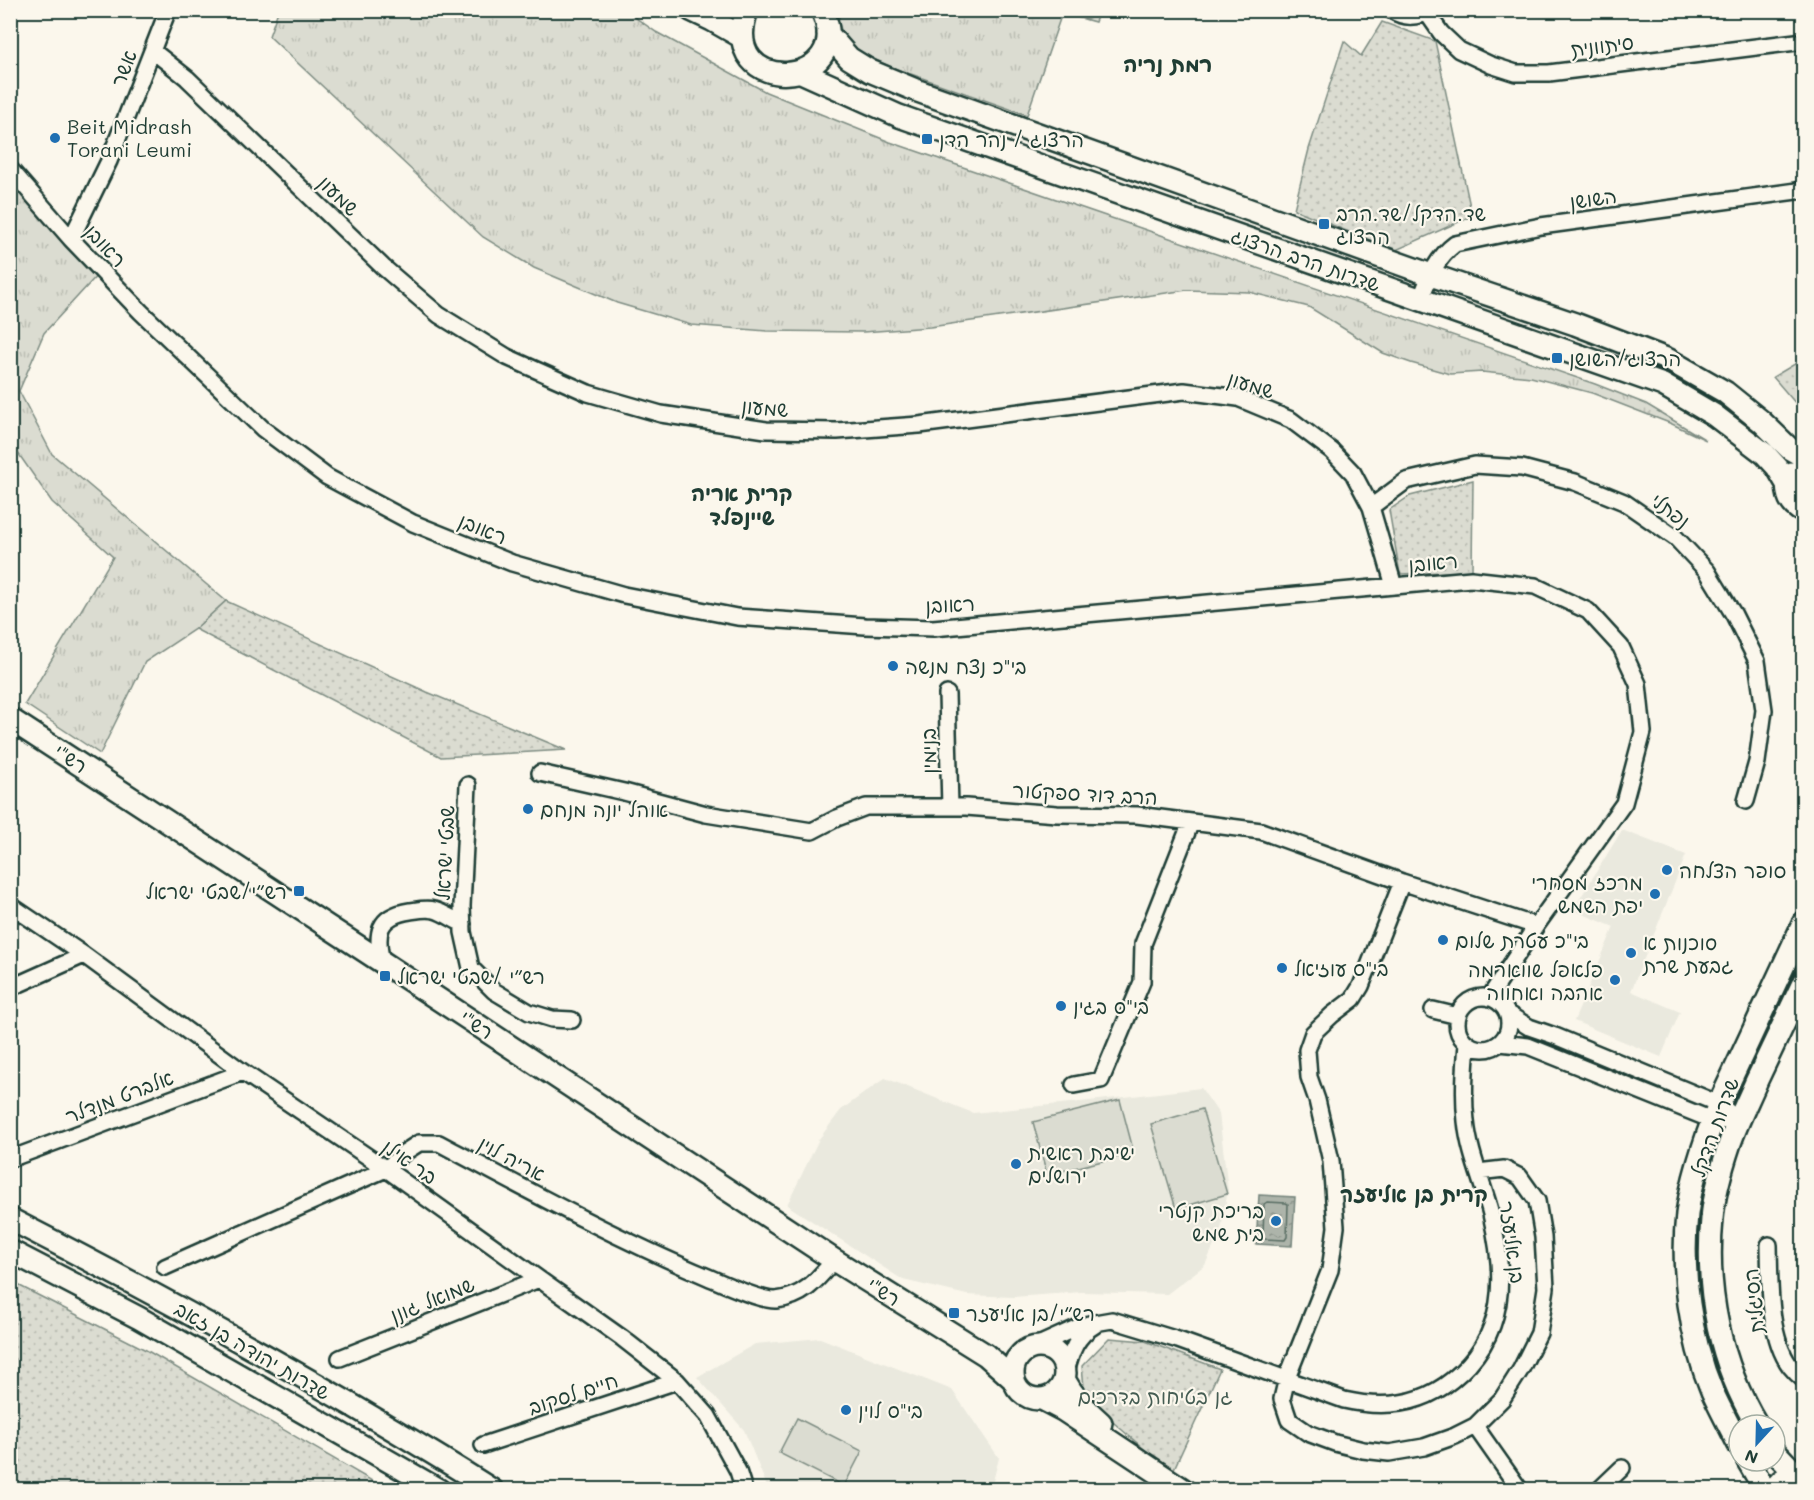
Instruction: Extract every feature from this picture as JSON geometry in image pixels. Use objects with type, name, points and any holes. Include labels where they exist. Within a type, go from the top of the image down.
[{"type":"main road","points":[[691,10],[742,37]]},
{"type":"main road","points":[[747,10],[742,24],[742,37],[749,55],[763,69],[776,74],[788,75],[801,72],[820,58],[825,48],[826,19]]},
{"type":"main road","name":"שדרות הרב הרצוג","points":[[826,19],[849,58],[870,71],[918,91],[1431,275],[1575,324],[1670,360],[1725,392],[1761,421],[1790,449],[1803,457]]},
{"type":"main road","name":"שדרות הרב הרצוג","points":[[801,72],[899,116],[1663,385],[1714,415],[1765,454],[1777,467],[1787,484],[1790,500],[1803,512]]},
{"type":"main road","points":[[1787,484],[1795,469],[1803,464]]},
{"type":"main road","name":"רש\"י","points":[[10,719],[834,1260],[945,1328],[986,1355],[1014,1380]]},
{"type":"main road","name":"שדרות הדקל","points":[[1727,1421],[1701,1361],[1687,1293],[1687,1215],[1695,1173],[1716,1112],[1803,922]]},
{"type":"main road","name":"שדרות הדקל","points":[[1751,1413],[1734,1381],[1725,1354],[1712,1290],[1712,1218],[1719,1179],[1731,1141],[1803,981]]},
{"type":"main road","name":"שדרות יהודה בן זאב","points":[[10,1219],[143,1288],[258,1352],[447,1461],[492,1490]]},
{"type":"main road","name":"שדרות יהודה בן זאב","points":[[10,1251],[150,1324],[439,1490]]},
{"type":"main road","name":"רש\"י","points":[[945,1328],[999,1346],[1031,1348]]},
{"type":"main road","points":[[1138,1458],[1082,1406],[1072,1393],[1060,1356],[1053,1350],[1031,1348],[1019,1356],[1014,1364],[1014,1380],[1017,1387],[1027,1396],[1042,1399],[1063,1410],[1184,1490]]},
{"type":"main road","points":[[1042,1399],[1056,1394],[1065,1376]]},
{"type":"main road","points":[[1787,1462],[1801,1473]]},
{"type":"main road","points":[[1755,1473],[1765,1490]]},
{"type":"main road","points":[[1774,1490],[1783,1478],[1801,1473]]},
{"type":"street","name":"אשר","points":[[71,239],[109,161],[168,10]]},
{"type":"street","points":[[1391,10],[1408,17],[1420,16],[1429,12]]},
{"type":"street","name":"סיתוונית","points":[[1429,12],[1441,33],[1459,50],[1491,65],[1516,73],[1549,73],[1803,41]]},
{"type":"street","name":"שמעון","points":[[153,51],[187,78],[383,267],[439,315],[507,357],[588,393],[661,414],[766,430],[837,431],[919,424],[1184,391],[1238,398],[1291,420],[1332,451],[1353,473],[1371,507],[1394,586]]},
{"type":"street","name":"ראובן","points":[[10,169],[71,239],[141,312],[263,429],[327,477],[412,523],[501,558],[624,595],[737,617],[865,626],[933,628],[1472,579],[1535,586],[1588,611],[1621,647],[1638,684],[1642,732],[1624,803],[1536,926],[1489,998]]},
{"type":"street","name":"השושן","points":[[1420,300],[1444,253],[1455,244],[1541,226],[1803,190]]},
{"type":"street","name":"נפתלי","points":[[1371,507],[1406,481],[1475,465],[1522,468],[1575,482],[1624,502],[1676,538],[1707,571],[1734,615],[1757,661],[1764,710],[1757,762],[1746,801]]},
{"type":"street","name":"בנימין","points":[[947,694],[950,807]]},
{"type":"street","name":"הרב דוד ספקטור","points":[[540,773],[706,814],[812,831],[866,807],[950,807],[1056,814],[1137,815],[1261,831],[1402,882],[1536,926]]},
{"type":"street","name":"שבטי ישראל","points":[[468,784],[462,906],[471,968],[494,991],[529,1012],[572,1020]]},
{"type":"street","points":[[1074,1085],[1101,1080],[1142,982],[1143,944],[1191,822]]},
{"type":"street","points":[[1287,1378],[1330,1270],[1336,1227],[1331,1161],[1317,1100],[1309,1077],[1308,1050],[1313,1033],[1353,999],[1361,986],[1402,882]]},
{"type":"street","name":"בר אילן","points":[[10,905],[84,955],[243,1072],[386,1169],[622,1338],[677,1381],[708,1416],[738,1471],[744,1490]]},
{"type":"street","name":"שבטי ישראל","points":[[382,962],[378,938],[381,928],[387,920],[398,913],[433,909],[463,924]]},
{"type":"street","points":[[10,988],[84,955]]},
{"type":"street","points":[[1716,1112],[1555,1035],[1529,1026],[1508,1014],[1497,1001],[1481,997],[1473,999],[1461,1008],[1456,1023],[1458,1031],[1467,1044],[1481,1049],[1500,1043],[1528,1046],[1739,1121]]},
{"type":"street","points":[[1433,1010],[1458,1016]]},
{"type":"street","points":[[1500,1043],[1508,1029],[1508,1014]]},
{"type":"street","name":"בן אליעזר","points":[[1031,1348],[1076,1328],[1112,1320],[1169,1337],[1344,1400],[1380,1406],[1396,1404],[1439,1390],[1467,1368],[1484,1346],[1494,1325],[1500,1301],[1497,1248],[1491,1214],[1466,1123],[1464,1080],[1467,1044]]},
{"type":"street","name":"אלברט מנדלר","points":[[10,1159],[243,1072]]},
{"type":"street","name":"אריה לוין","points":[[165,1267],[386,1169],[419,1143],[439,1143],[601,1228],[739,1290],[774,1300],[797,1295],[814,1282],[834,1260]]},
{"type":"street","name":"בן אליעזר","points":[[1287,1378],[1282,1399],[1289,1420],[1308,1433],[1335,1443],[1389,1453],[1424,1448],[1455,1436],[1475,1426],[1502,1399],[1521,1369],[1539,1333],[1546,1288],[1544,1237],[1537,1201],[1520,1177],[1504,1168],[1478,1172]]},
{"type":"street","name":"הסיגלית","points":[[1769,1245],[1771,1293],[1780,1346],[1790,1366],[1803,1380]]},
{"type":"street","name":"שמואל גונן","points":[[340,1358],[540,1279]]},
{"type":"street","points":[[1065,1376],[1076,1341],[1088,1329],[1112,1320]]},
{"type":"street","name":"חיים לסקוב","points":[[483,1445],[677,1381]]},
{"type":"street","points":[[1475,1426],[1521,1490]]},
{"type":"street","points":[[1599,1490],[1622,1468]]},
{"type":"shaded area","name":"מרכז מסחרי יפת השמש","points":[[1622,830],[1686,855],[1631,991],[1680,1012],[1661,1057],[1574,1021],[1614,927],[1573,910]]},
{"type":"shaded area","name":"ישיבת ראשית ירושלים","points":[[885,1078],[973,1113],[1201,1088],[1219,1114],[1228,1190],[1221,1230],[1205,1265],[1167,1294],[1082,1292],[1013,1297],[967,1295],[903,1280],[787,1205],[819,1139],[841,1110]]},
{"type":"shaded area","name":"בי\"ס לוין","points":[[820,1338],[952,1390],[999,1458],[991,1489],[768,1489],[744,1430],[697,1377],[755,1344]]},
{"type":"green space","points":[[843,10],[1099,11],[1095,22],[1062,13],[1027,115],[891,67],[861,53],[843,36],[838,20]]},
{"type":"green space","points":[[278,11],[626,11],[656,32],[766,92],[890,142],[1595,384],[1646,404],[1706,440],[1672,424],[1592,393],[1531,377],[1482,372],[1450,374],[1411,363],[1383,353],[1309,307],[1249,292],[1187,290],[930,327],[863,332],[767,331],[691,325],[617,303],[534,268],[483,237],[269,36]]},
{"type":"green space","points":[[1382,22],[1435,41],[1472,216],[1394,251],[1294,209],[1309,149],[1344,41],[1361,56]]},
{"type":"green space","points":[[10,177],[101,271],[44,333],[19,391],[52,454],[226,601],[195,629],[145,662],[100,754],[25,704],[113,557],[52,502],[11,443]]},
{"type":"green space","points":[[1803,359],[1803,412],[1773,377]]},
{"type":"green space","points":[[1473,480],[1472,571],[1400,574],[1389,510],[1410,496]]},
{"type":"green space","points":[[226,601],[427,692],[566,750],[441,757],[195,629]]},
{"type":"green space","points":[[1120,1100],[1134,1153],[1047,1175],[1033,1122]]},
{"type":"green space","points":[[1202,1109],[1227,1194],[1176,1209],[1151,1124]]},
{"type":"green space","points":[[10,1281],[146,1350],[386,1489],[11,1489]]},
{"type":"green space","name":"גן בטיחות בדרכים","points":[[1109,1338],[1145,1341],[1220,1369],[1172,1473],[1085,1398],[1082,1366]]},
{"type":"green space","points":[[797,1418],[862,1451],[844,1486],[779,1453]]},
{"type":"water","name":"בריכת קנטרי בית שמש","points":[[1259,1195],[1295,1197],[1292,1246],[1256,1244]]},
{"type":"place","name":"Beit Midrash Torani Leumi","points":[[55,138]]},
{"type":"place","name":"הרצוג / נהר הדן","points":[[927,139]]},
{"type":"place","name":"שד.הדקל/שד.הרב הרצוג","points":[[1324,224]]},
{"type":"place","name":"הרצוג/השושן","points":[[1557,358]]},
{"type":"place","name":"בי\"כ נצח מנשה","points":[[893,666]]},
{"type":"place","name":"אוהל יונה מנחם","points":[[528,809]]},
{"type":"place","name":"סופר הצלחה","points":[[1667,870]]},
{"type":"place","name":"רש״י/שבטי ישראל","points":[[299,891]]},
{"type":"place","name":"מרכז מסחרי יפת השמש","points":[[1655,894]]},
{"type":"place","name":"בי\"כ עטרת שלום","points":[[1443,940]]},
{"type":"place","name":"סוכנות א גבעת שרת","points":[[1631,953]]},
{"type":"place","name":"בי\"ס עוזיאל","points":[[1282,968]]},
{"type":"place","name":"רש״י /שבטי ישראל","points":[[385,976]]},
{"type":"place","name":"פלאפל שווארמה אהבה ואחווה","points":[[1615,980]]},
{"type":"place","name":"בי\"ס בגין","points":[[1061,1006]]},
{"type":"place","name":"ישיבת ראשית ירושלים","points":[[1016,1164]]},
{"type":"place","name":"בריכת קנטרי בית שמש","points":[[1276,1221]]},
{"type":"place","name":"רש״י/בן אליעזר","points":[[954,1313]]},
{"type":"place","name":"בי\"ס לוין","points":[[846,1410]]},
{"type":"district","name":"רמת נריה","points":[[1168,63]]},
{"type":"district","name":"קרית אריה שיינפלד","points":[[742,504]]},
{"type":"district","name":"קרית בן אליעזר","points":[[1414,1193]]}]
